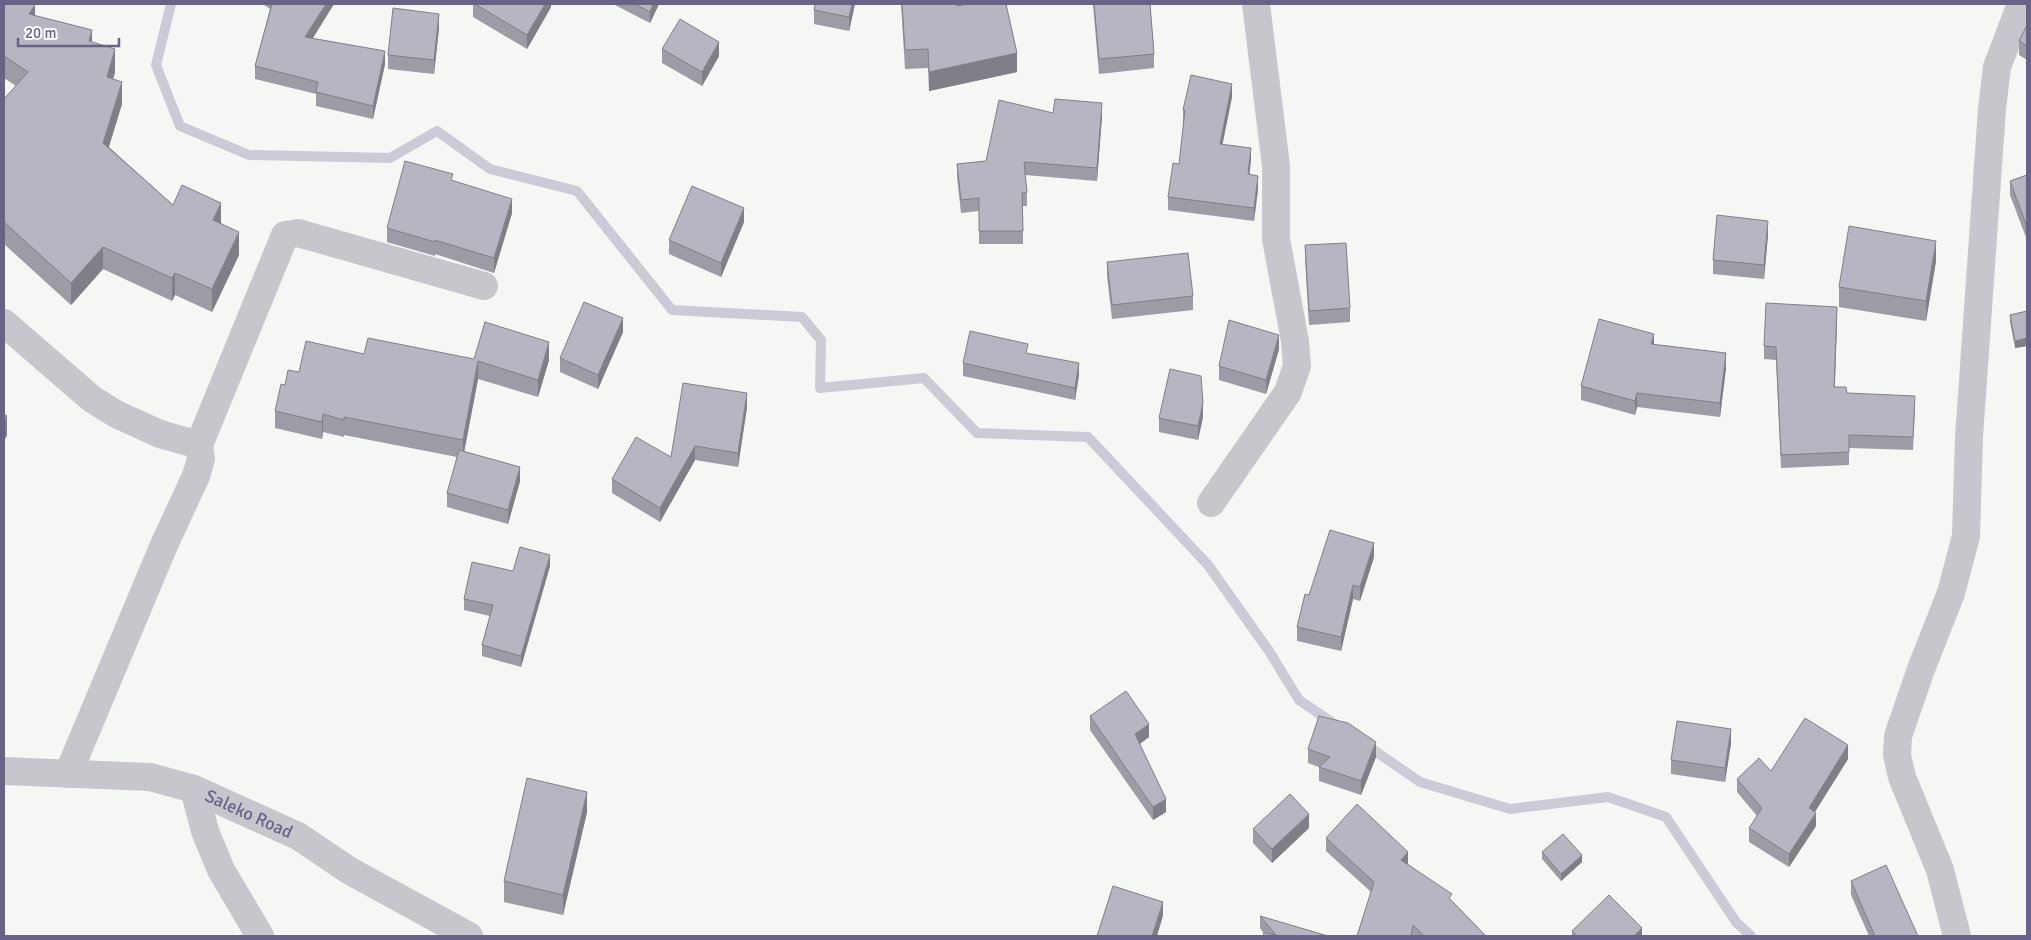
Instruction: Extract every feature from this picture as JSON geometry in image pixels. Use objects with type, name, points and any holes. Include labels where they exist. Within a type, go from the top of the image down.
[{"type":"street","points":[[1212,503],[1288,392],[1297,366],[1295,341],[1276,239],[1276,166],[1256,4]]},
{"type":"street","points":[[1957,936],[1940,870],[1902,777],[1897,755],[1898,736],[1921,669],[1951,593],[1966,536],[1969,437],[1992,109],[1997,67],[2021,4]]},
{"type":"street","points":[[68,774],[164,545],[196,476],[201,459],[199,445],[285,235],[298,233],[484,286]]},
{"type":"street","points":[[4,323],[92,399],[116,414],[160,434],[199,445]]},
{"type":"street","name":"Saleko Road","points":[[4,771],[150,777],[194,789],[298,836],[350,871],[469,936]]},
{"type":"street","points":[[194,789],[205,831],[221,870],[260,936]]},
{"type":"building","points":[[4,4],[33,4],[35,5],[29,14],[92,30],[89,41],[115,49],[107,77],[122,82],[103,143],[173,205],[182,185],[221,203],[213,220],[239,232],[212,289],[175,273],[172,278],[103,247],[71,283],[4,222],[4,99],[28,72],[4,56]]},
{"type":"building","points":[[272,4],[326,4],[305,37],[385,51],[373,106],[316,92],[318,82],[255,66]]},
{"type":"building","points":[[475,4],[545,4],[527,35]]},
{"type":"building","points":[[635,4],[653,4],[650,12]]},
{"type":"building","points":[[815,4],[852,4],[849,17],[814,10]]},
{"type":"building","points":[[902,4],[957,4],[957,6],[967,4],[1006,4],[1017,53],[929,72],[928,49],[905,50]]},
{"type":"building","points":[[1094,4],[1150,4],[1154,54],[1099,59]]},
{"type":"building","points":[[393,8],[439,14],[434,60],[388,55]]},
{"type":"building","points":[[680,19],[719,42],[702,72],[662,49]]},
{"type":"building","points":[[2027,25],[2027,46],[2019,41]]},
{"type":"building","points":[[1191,75],[1232,84],[1220,144],[1251,148],[1248,174],[1258,176],[1254,208],[1168,197],[1173,163],[1179,164],[1185,110],[1183,110]]},
{"type":"building","points":[[1055,99],[1102,103],[1097,168],[1024,162],[1027,192],[1022,193],[1023,231],[979,231],[979,198],[961,200],[957,164],[986,161],[999,100],[1053,113]]},
{"type":"building","points":[[405,161],[453,174],[451,180],[512,199],[494,258],[387,228]]},
{"type":"building","points":[[2027,175],[2027,227],[2010,181]]},
{"type":"building","points":[[692,186],[744,208],[721,263],[669,240]]},
{"type":"building","points":[[1717,215],[1768,221],[1764,265],[1713,260]]},
{"type":"building","points":[[1849,226],[1936,241],[1926,301],[1839,287]]},
{"type":"building","points":[[1346,243],[1350,308],[1309,311],[1305,245]]},
{"type":"building","points":[[1188,253],[1193,296],[1112,305],[1107,262]]},
{"type":"building","points":[[584,302],[623,318],[598,375],[560,358]]},
{"type":"building","points":[[1766,303],[1837,307],[1834,387],[1846,387],[1847,393],[1915,396],[1913,437],[1849,435],[1849,452],[1781,455],[1776,347],[1764,346]]},
{"type":"building","points":[[2027,311],[2027,338],[2015,341],[2010,315]]},
{"type":"building","points":[[1599,319],[1654,334],[1651,344],[1726,353],[1720,403],[1637,393],[1635,401],[1581,386]]},
{"type":"building","points":[[1229,320],[1279,335],[1266,380],[1219,366]]},
{"type":"building","points":[[485,322],[549,342],[538,380],[478,361],[463,440],[344,417],[344,420],[323,414],[322,422],[275,411],[281,384],[285,385],[288,370],[299,372],[306,341],[364,354],[368,338],[474,359]]},
{"type":"building","points":[[970,331],[1028,344],[1026,353],[1079,363],[1075,388],[963,363]]},
{"type":"building","points":[[1170,369],[1201,376],[1203,403],[1198,426],[1159,418]]},
{"type":"building","points":[[683,383],[747,393],[738,453],[695,446],[660,508],[612,479],[636,437],[671,457]]},
{"type":"building","points":[[459,450],[520,467],[508,510],[447,493]]},
{"type":"building","points":[[1330,530],[1374,543],[1360,587],[1353,585],[1341,637],[1297,627],[1305,594],[1309,595]]},
{"type":"building","points":[[520,547],[550,555],[521,656],[482,645],[493,605],[464,599],[472,562],[513,571]]},
{"type":"building","points":[[1126,691],[1149,724],[1135,734],[1166,799],[1153,807],[1090,716]]},
{"type":"building","points":[[1319,716],[1348,723],[1376,742],[1361,781],[1319,767],[1330,757],[1308,749]]},
{"type":"building","points":[[1805,718],[1848,745],[1809,808],[1816,813],[1789,854],[1749,828],[1762,808],[1737,779],[1759,758],[1771,771]]},
{"type":"building","points":[[1677,721],[1731,729],[1725,768],[1671,760]]},
{"type":"building","points":[[527,778],[587,792],[563,895],[504,881]]},
{"type":"building","points":[[1290,794],[1309,814],[1272,849],[1253,829]]},
{"type":"building","points":[[1357,804],[1408,852],[1401,860],[1452,894],[1449,898],[1486,936],[1424,936],[1413,925],[1411,936],[1357,936],[1374,882],[1326,838]]},
{"type":"building","points":[[1563,834],[1582,855],[1561,874],[1542,852]]},
{"type":"building","points":[[1886,865],[1918,936],[1875,936],[1851,881]]},
{"type":"building","points":[[1113,886],[1163,902],[1152,936],[1097,936]]},
{"type":"building","points":[[1609,895],[1642,928],[1634,936],[1577,936],[1572,931]]},
{"type":"building","points":[[1260,916],[1328,936],[1263,936],[1264,933],[1276,935]]},
{"type":"waterway","points":[[171,4],[156,65],[180,126],[249,155],[390,158],[437,131],[490,169],[577,191],[672,310],[802,317],[821,340],[820,388],[924,378],[977,433],[1088,437],[1208,565],[1269,651],[1299,700],[1336,725]]},
{"type":"waterway","points":[[1365,744],[1420,782],[1510,809],[1608,797],[1666,817],[1736,922],[1751,936]]}]
